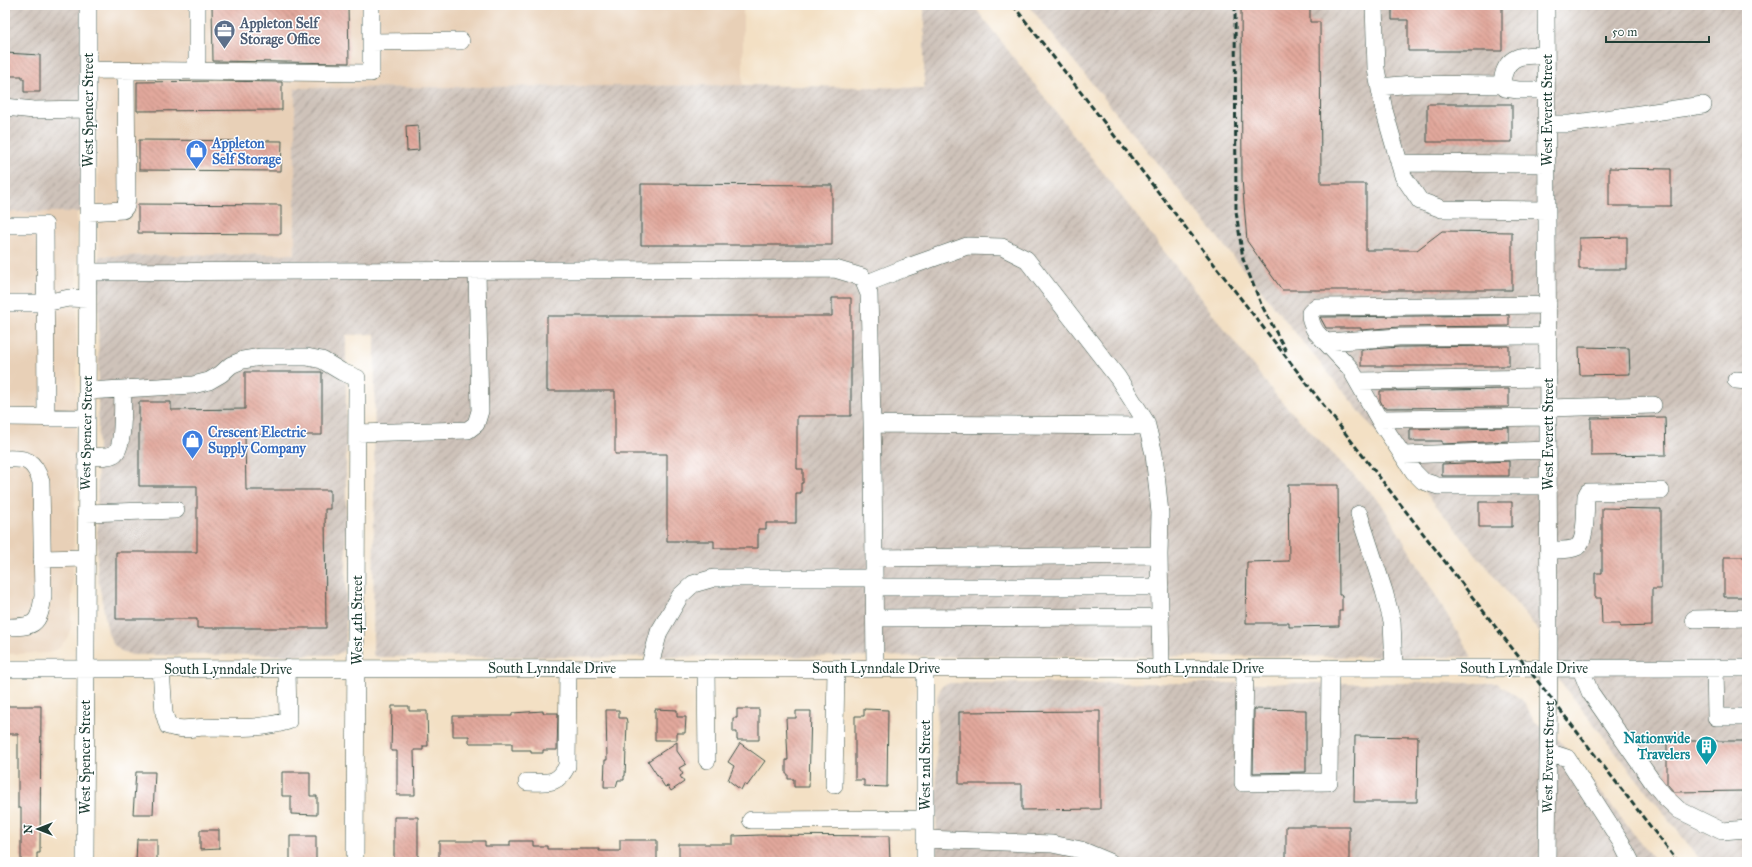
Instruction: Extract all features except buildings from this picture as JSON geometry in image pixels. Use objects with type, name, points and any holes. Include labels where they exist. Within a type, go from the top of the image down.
[{"type":"street","name":"West Spencer Street","points":[[85,862],[88,5]]},
{"type":"street","points":[[189,72],[193,70],[197,60],[197,5]]},
{"type":"street","points":[[88,70],[371,73],[371,5]]},
{"type":"street","points":[[1374,5],[1376,69],[1384,110],[1403,176],[1420,201],[1442,209],[1547,210]]},
{"type":"street","name":"West Everett Street","points":[[1546,5],[1549,550],[1547,862]]},
{"type":"street","points":[[371,42],[461,41]]},
{"type":"street","points":[[1546,55],[1519,56],[1508,63],[1503,74],[1503,84],[1505,88],[1518,90],[1546,90]]},
{"type":"street","points":[[88,212],[123,210],[126,206],[126,71]]},
{"type":"street","points":[[1380,87],[1412,84],[1503,84]]},
{"type":"street","points":[[1547,124],[1570,124],[1703,105]]},
{"type":"street","points":[[5,107],[34,110],[88,109]]},
{"type":"street","points":[[1399,163],[1547,164]]},
{"type":"street","points":[[5,225],[45,225],[46,418]]},
{"type":"street","points":[[865,284],[967,246],[1002,247],[1026,259],[1118,378],[1146,422],[1154,454],[1160,513],[1158,555],[1161,617],[1161,668]]},
{"type":"street","points":[[88,272],[835,269],[862,277],[869,294],[875,668]]},
{"type":"street","points":[[357,433],[468,430],[476,424],[480,411],[477,271]]},
{"type":"street","points":[[5,303],[45,303],[69,298],[88,298]]},
{"type":"street","points":[[1548,305],[1316,307],[1310,313],[1312,327],[1350,368],[1379,419],[1414,472],[1422,481],[1438,486],[1548,486]]},
{"type":"street","points":[[1326,342],[1399,337],[1548,336]]},
{"type":"street","name":"West 4th Street","points":[[123,390],[193,385],[209,381],[231,365],[243,360],[261,356],[314,358],[322,360],[342,372],[357,378],[355,862]]},
{"type":"street","points":[[1358,381],[1548,378]]},
{"type":"street","points":[[86,456],[108,456],[115,454],[119,448],[121,437],[123,390],[87,391]]},
{"type":"street","points":[[1379,419],[1548,413],[1653,405]]},
{"type":"street","points":[[5,417],[87,418]]},
{"type":"street","points":[[872,424],[1147,426]]},
{"type":"street","points":[[1404,455],[1548,450]]},
{"type":"street","points":[[5,459],[26,460],[37,468],[41,482],[43,596],[41,613],[34,623],[24,627],[5,627]]},
{"type":"street","points":[[1549,550],[1571,549],[1578,546],[1583,539],[1586,496],[1588,492],[1661,491]]},
{"type":"street","points":[[86,513],[176,510]]},
{"type":"street","points":[[1359,514],[1392,621],[1394,668]]},
{"type":"street","points":[[874,558],[1158,555]]},
{"type":"street","points":[[42,559],[85,558]]},
{"type":"street","points":[[649,668],[659,632],[680,596],[693,584],[714,578],[874,583],[1160,587]]},
{"type":"street","points":[[875,618],[1161,617]]},
{"type":"street","points":[[1694,618],[1747,618]]},
{"type":"street","points":[[161,669],[164,713],[168,726],[180,730],[204,727],[268,727],[288,721],[287,668]]},
{"type":"street","name":"South Lynndale Drive","points":[[5,670],[287,668],[1747,668]]},
{"type":"street","points":[[528,782],[554,782],[563,775],[567,766],[568,668]]},
{"type":"street","points":[[706,668],[707,760]]},
{"type":"street","points":[[834,785],[836,668]]},
{"type":"street","name":"West 2nd Street","points":[[925,668],[925,862]]},
{"type":"street","points":[[1244,668],[1243,783],[1329,782],[1330,668]]},
{"type":"street","points":[[1580,668],[1590,692],[1652,781],[1666,798],[1679,810],[1722,831],[1747,829]]},
{"type":"street","points":[[1715,668],[1716,717],[1747,717]]},
{"type":"street","points":[[1548,752],[1567,758],[1621,842],[1631,862]]},
{"type":"street","points":[[751,820],[925,819]]},
{"type":"street","points":[[925,839],[1052,844],[1081,850],[1110,862]]},
{"type":"shaded area","points":[[5,5],[88,5],[88,212],[5,212]]},
{"type":"shaded area","name":"Appleton Self Storage","points":[[96,5],[743,5],[743,85],[296,88],[296,254],[99,256]]},
{"type":"shaded area","points":[[924,5],[973,5],[1278,398],[1381,503],[1472,657],[378,657],[373,655],[375,334],[346,335],[346,648],[342,652],[335,655],[132,655],[121,651],[113,644],[108,633],[97,573],[99,256],[295,254],[295,88],[743,85],[924,88]]},
{"type":"shaded area","points":[[1028,5],[1747,5],[1747,862],[1702,862],[1549,667],[1549,644]]},
{"type":"shaded area","points":[[5,212],[77,212],[76,476],[71,628],[67,638],[59,648],[49,653],[5,654]]},
{"type":"shaded area","points":[[950,683],[1497,683],[1521,699],[1526,704],[1533,720],[1560,741],[1656,862],[936,862],[937,697],[942,686]]},
{"type":"railway","points":[[1013,5],[1678,862]]},
{"type":"railway","points":[[1235,5],[1236,211],[1243,259],[1261,304],[1286,351]]},
{"type":"place","name":"Appleton Self Storage Office","points":[[225,50]]},
{"type":"place","name":"Appleton Self Storage","points":[[197,170]]},
{"type":"place","name":"Crescent Electric Supply Company","points":[[192,460]]},
{"type":"place","name":"Nationwide Travelers","points":[[1706,766]]}]
